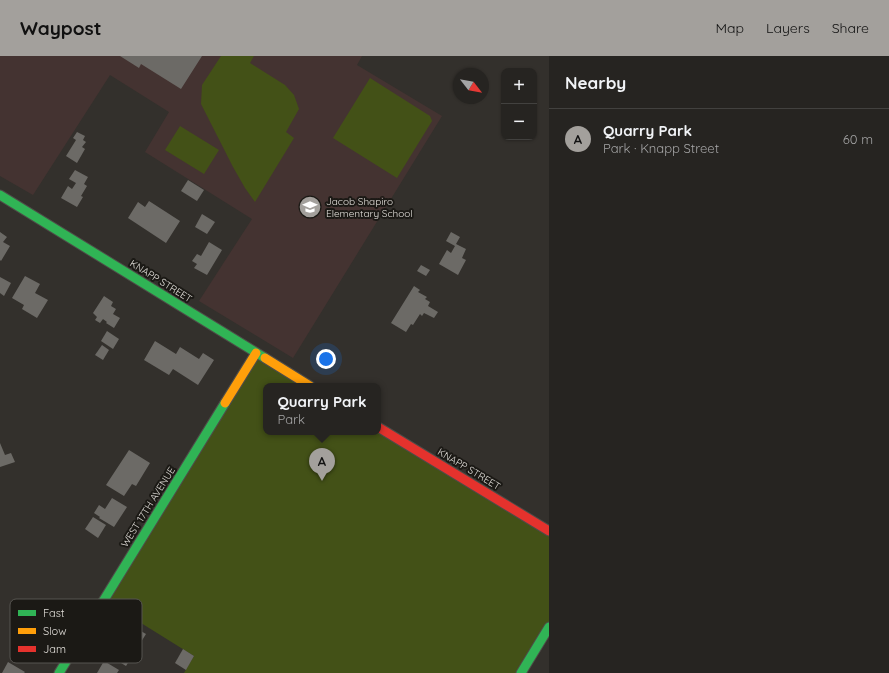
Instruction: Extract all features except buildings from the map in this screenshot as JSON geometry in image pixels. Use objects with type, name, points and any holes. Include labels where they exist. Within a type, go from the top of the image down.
[{"type":"street","name":"KNAPP STREET","points":[[0,195],[305,383]]},
{"type":"street","name":"WEST 17TH AVENUE","points":[[105,599],[256,353]]},
{"type":"street","name":"KNAPP STREET","points":[[381,429],[549,530]]},
{"type":"street","points":[[521,673],[549,627]]},
{"type":"street","name":"WEST 17TH AVENUE","points":[[59,673],[65,663]]},
{"type":"shaded area","name":"Jacob Shapiro Elementary School","points":[[0,56],[362,56],[357,65],[442,116],[293,358],[199,301],[252,219],[145,152],[169,112],[110,75],[33,195],[0,176]]},
{"type":"green space","points":[[221,56],[254,56],[250,63],[285,85],[294,95],[299,109],[286,132],[294,138],[255,202],[233,167],[201,104],[202,85]]},
{"type":"green space","points":[[370,78],[430,116],[432,121],[397,178],[333,138]]},
{"type":"green space","points":[[180,126],[219,150],[204,174],[165,150]]},
{"type":"green space","points":[[256,353],[305,383],[263,383],[263,435],[381,435],[381,434],[549,531],[549,626],[520,673],[184,673],[194,656],[142,624],[142,599],[105,599]]},
{"type":"traffic: fast","points":[[0,195],[265,358]]},
{"type":"traffic: fast","points":[[104,599],[225,403]]},
{"type":"traffic: fast","points":[[521,673],[549,627]]},
{"type":"traffic: fast","points":[[59,673],[65,663]]},
{"type":"traffic: slow","points":[[225,403],[256,353]]},
{"type":"traffic: slow","points":[[265,358],[305,383]]},
{"type":"traffic: jam","points":[[381,429],[549,531]]},
{"type":"place","name":"Jacob Shapiro Elementary School","points":[[310,207]]},
{"type":"place","name":"Quarry Park","points":[[322,481]]}]
